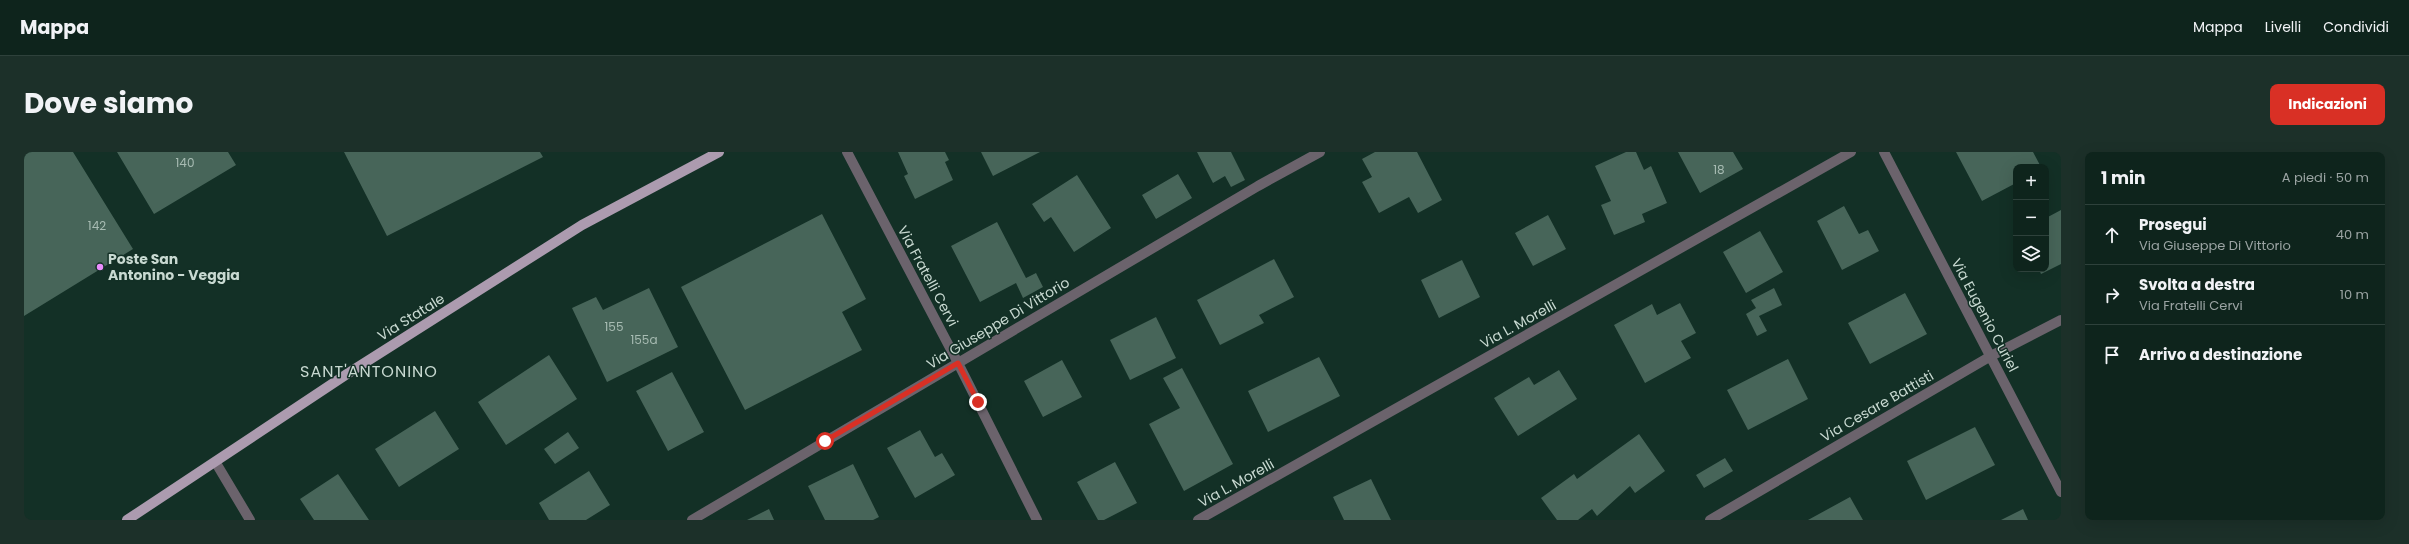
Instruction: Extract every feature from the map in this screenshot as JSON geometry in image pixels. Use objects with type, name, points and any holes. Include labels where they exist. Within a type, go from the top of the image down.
[{"type":"main road","name":"Via Statale","points":[[128,520],[216,463],[347,374],[582,225],[719,152]]},
{"type":"street","name":"Via Fratelli Cervi","points":[[847,152],[958,363],[1037,520]]},
{"type":"street","name":"Via Giuseppe Di Vittorio","points":[[692,520],[1258,186],[1320,152]]},
{"type":"street","name":"Via L. Morelli","points":[[1198,520],[1851,152]]},
{"type":"street","name":"Via Eugenio Curiel","points":[[1884,152],[2061,492]]},
{"type":"street","name":"Via Cesare Battisti","points":[[1710,520],[1990,356],[2061,320]]},
{"type":"street","points":[[216,463],[250,520]]},
{"type":"building","points":[[24,152],[73,152],[133,249],[24,316]]},
{"type":"building","points":[[117,152],[228,152],[236,165],[154,214]]},
{"type":"building","points":[[344,152],[540,152],[543,157],[387,236]]},
{"type":"building","points":[[898,152],[945,152],[949,160],[945,162],[953,180],[915,199],[904,176],[908,174]]},
{"type":"building","points":[[981,152],[1040,152],[993,176]]},
{"type":"building","points":[[1197,152],[1231,152],[1245,180],[1231,187],[1225,176],[1213,183]]},
{"type":"building","points":[[1375,152],[1417,152],[1442,200],[1418,213],[1409,197],[1379,213],[1362,182],[1372,177],[1362,159]]},
{"type":"building","points":[[1626,152],[1636,152],[1644,170],[1651,166],[1667,203],[1642,214],[1645,222],[1614,235],[1601,205],[1611,201],[1595,166]]},
{"type":"building","points":[[1678,152],[1733,152],[1743,169],[1700,193]]},
{"type":"building","points":[[1956,152],[2033,152],[2039,164],[2013,164],[2013,185],[1982,201]]},
{"type":"building","points":[[1178,174],[1192,198],[1156,219],[1142,195]]},
{"type":"building","points":[[1077,175],[1111,228],[1074,252],[1051,217],[1044,222],[1032,204]]},
{"type":"building","points":[[1844,206],[1859,234],[1868,230],[1879,251],[1842,270],[1817,221]]},
{"type":"building","points":[[2061,210],[2061,264],[2049,270],[2049,236],[2049,216]]},
{"type":"building","points":[[822,214],[866,299],[842,312],[862,350],[745,410],[681,287]]},
{"type":"building","points":[[1548,215],[1566,249],[1533,266],[1515,233]]},
{"type":"building","points":[[997,222],[1026,278],[1036,273],[1043,287],[1023,298],[1016,283],[980,302],[951,246]]},
{"type":"building","points":[[1760,231],[1783,272],[1746,293],[1723,252]]},
{"type":"building","points":[[1274,259],[1294,297],[1259,315],[1264,323],[1220,345],[1197,300]]},
{"type":"building","points":[[1462,260],[1480,297],[1439,318],[1421,280]]},
{"type":"building","points":[[649,288],[678,347],[607,382],[572,308],[596,297],[603,310]]},
{"type":"building","points":[[1774,288],[1782,305],[1759,316],[1767,331],[1757,336],[1746,314],[1756,308],[1751,300]]},
{"type":"building","points":[[1905,293],[1927,334],[1870,364],[1848,323]]},
{"type":"building","points":[[1680,303],[1696,333],[1681,341],[1691,358],[1645,383],[1614,325],[1652,304],[1657,315]]},
{"type":"building","points":[[1156,317],[1176,358],[1130,380],[1110,340]]},
{"type":"building","points":[[549,355],[577,399],[506,445],[478,402]]},
{"type":"building","points":[[1319,357],[1340,396],[1268,432],[1248,391]]},
{"type":"building","points":[[1788,359],[1808,399],[1748,430],[1727,390]]},
{"type":"building","points":[[1062,360],[1082,397],[1043,417],[1024,381]]},
{"type":"building","points":[[1182,368],[1233,464],[1184,491],[1149,424],[1180,408],[1163,378]]},
{"type":"building","points":[[1559,370],[1577,399],[1518,436],[1494,398],[1529,377],[1534,385]]},
{"type":"building","points":[[672,372],[704,432],[668,451],[636,391]]},
{"type":"building","points":[[435,411],[459,449],[399,487],[375,449]]},
{"type":"building","points":[[1975,427],[1995,465],[1926,500],[1907,461]]},
{"type":"building","points":[[920,430],[935,457],[942,453],[955,475],[915,498],[887,448]]},
{"type":"building","points":[[568,432],[579,448],[555,464],[544,449]]},
{"type":"building","points":[[1639,434],[1665,471],[1635,493],[1630,486],[1597,516],[1592,509],[1578,520],[1557,520],[1541,498],[1574,474],[1577,479]]},
{"type":"building","points":[[1725,458],[1733,471],[1704,488],[1696,475]]},
{"type":"building","points":[[1115,462],[1137,503],[1104,520],[1098,520],[1077,482]]},
{"type":"building","points":[[853,464],[879,517],[873,520],[825,520],[808,486]]},
{"type":"building","points":[[589,471],[610,505],[586,520],[549,520],[539,503]]},
{"type":"building","points":[[338,474],[369,520],[314,520],[300,499]]},
{"type":"building","points":[[1371,479],[1391,520],[1344,520],[1333,497]]},
{"type":"building","points":[[1850,497],[1863,520],[1808,520]]},
{"type":"building","points":[[769,509],[774,520],[747,520]]},
{"type":"building","points":[[2023,509],[2028,520],[2001,520]]},
{"type":"place","name":"Poste San Antonino - Veggia","points":[[100,267]]},
{"type":"district","name":"SANT'ANTONINO","points":[[369,371]]},
{"type":"route","points":[[825,441],[958,363],[978,402]]}]
